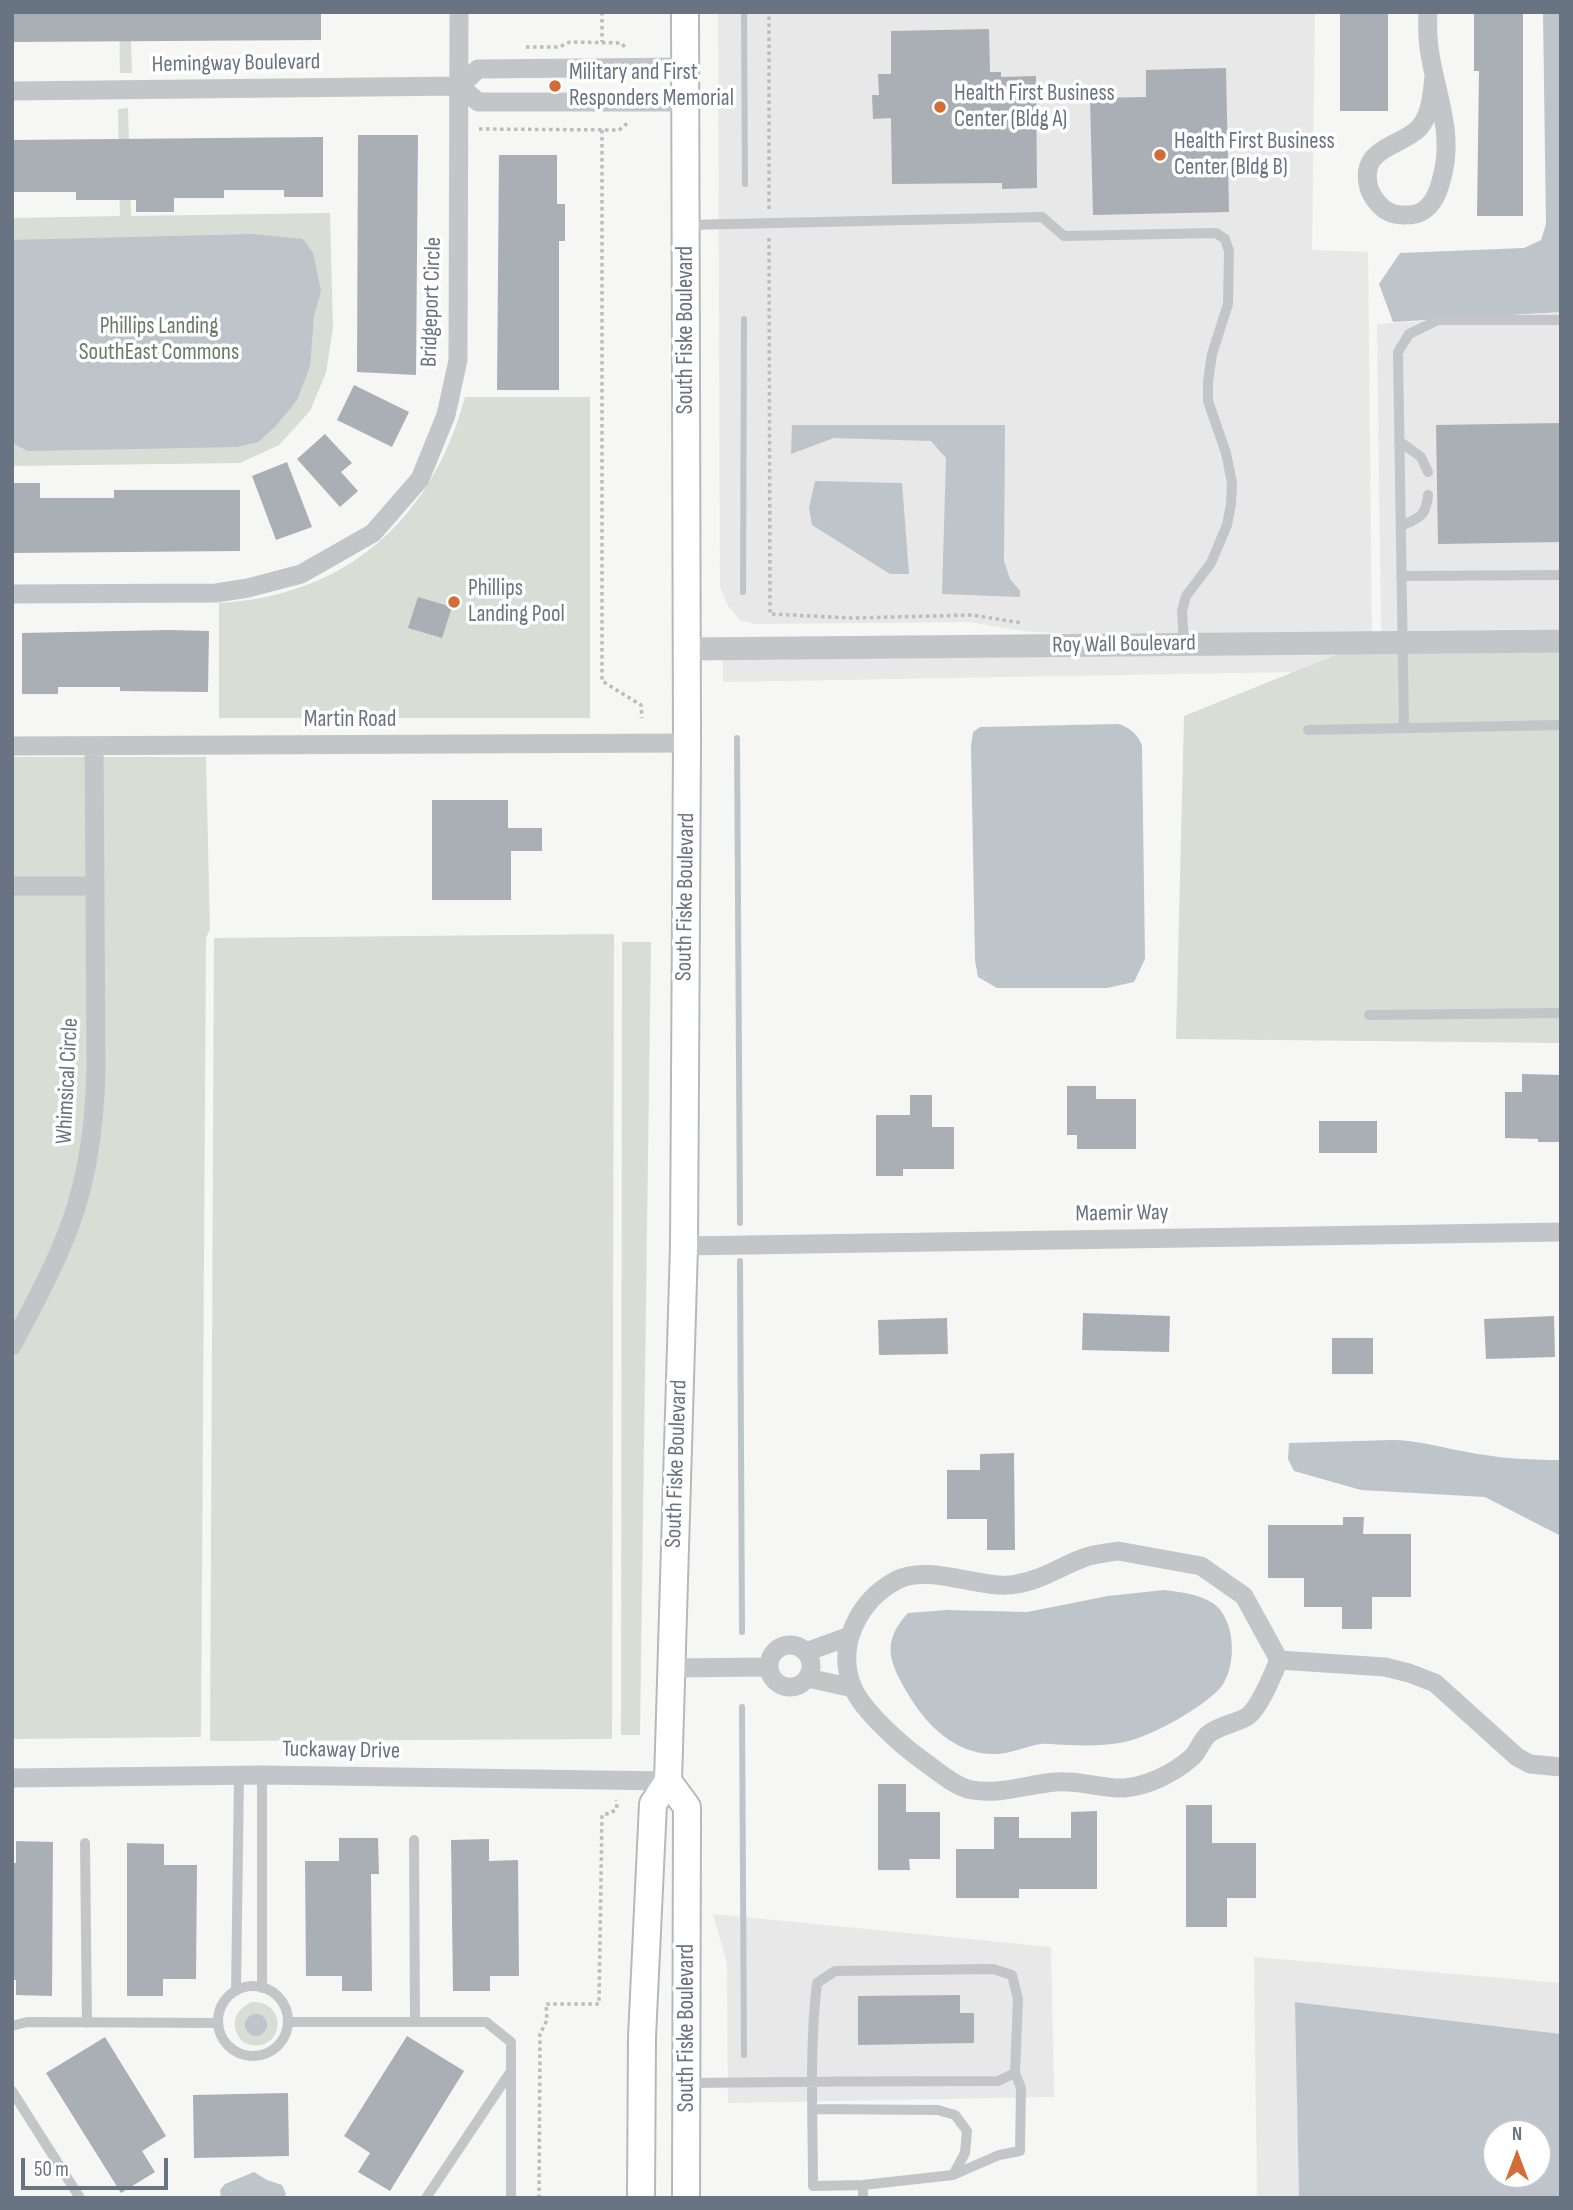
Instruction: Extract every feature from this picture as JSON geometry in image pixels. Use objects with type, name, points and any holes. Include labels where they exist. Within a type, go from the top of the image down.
[{"type":"main road","name":"South Fiske Boulevard","points":[[640,2198],[642,2037],[653,1804],[668,1781],[684,1246],[687,743],[685,12]]},
{"type":"main road","name":"South Fiske Boulevard","points":[[668,1781],[687,1807],[687,2198]]},
{"type":"street","name":"Bridgeport Circle","points":[[12,594],[216,593],[248,588],[301,574],[373,533],[420,479],[446,415],[458,360],[459,12]]},
{"type":"street","points":[[1428,12],[1430,58],[1434,77],[1447,143],[1447,154],[1438,191],[1430,205],[1421,212],[1411,214],[1389,212],[1370,191],[1370,168],[1382,149],[1410,135],[1426,118],[1434,77]]},
{"type":"street","points":[[460,86],[478,69],[685,67]]},
{"type":"street","name":"Hemingway Boulevard","points":[[12,91],[460,86],[478,102],[686,102]]},
{"type":"street","name":"Roy Wall Boulevard","points":[[687,649],[1561,641]]},
{"type":"street","name":"Martin Road","points":[[12,746],[687,743]]},
{"type":"street","name":"Whimsical Circle","points":[[12,1346],[63,1245],[82,1187],[91,1144],[96,1067],[94,746]]},
{"type":"street","points":[[12,886],[95,886]]},
{"type":"street","name":"Maemir Way","points":[[684,1246],[1561,1232]]},
{"type":"street","points":[[1118,1551],[1201,1566],[1234,1588],[1244,1595],[1279,1660],[1265,1693],[1248,1716],[1207,1734],[1193,1757],[1153,1782],[1123,1788],[1088,1782],[1056,1782],[1004,1791],[970,1790],[937,1771],[900,1743],[853,1688],[848,1658],[850,1636],[858,1614],[876,1593],[900,1579],[925,1574],[1016,1585],[1087,1557],[1118,1551]]},
{"type":"street","points":[[806,1652],[850,1636]]},
{"type":"street","points":[[795,1645],[806,1652],[811,1665],[808,1678],[797,1686],[784,1686],[773,1679],[769,1667],[772,1654],[783,1646],[795,1645]]},
{"type":"street","points":[[1279,1660],[1385,1667],[1409,1673],[1435,1683],[1517,1757],[1530,1764],[1561,1767]]},
{"type":"street","points":[[672,1668],[769,1667]]},
{"type":"street","points":[[808,1678],[853,1688]]},
{"type":"street","name":"Tuckaway Drive","points":[[12,1778],[262,1775],[668,1781]]},
{"type":"lane","points":[[686,225],[1042,217],[1064,236],[1216,233],[1225,239],[1229,251],[1228,304],[1212,354],[1208,401],[1226,453],[1232,483],[1231,504],[1227,525],[1211,563],[1186,596],[1182,611],[1184,644]]},
{"type":"lane","points":[[1404,728],[1398,352],[1409,334],[1438,320],[1561,320]]},
{"type":"lane","points":[[1399,441],[1422,457],[1428,472]]},
{"type":"lane","points":[[1401,526],[1421,517],[1427,508],[1428,495]]},
{"type":"lane","points":[[1401,576],[1561,575]]},
{"type":"lane","points":[[1308,730],[1561,725]]},
{"type":"lane","points":[[1369,1015],[1561,1013]]},
{"type":"lane","points":[[236,1991],[239,1775]]},
{"type":"lane","points":[[262,1775],[262,1988]]},
{"type":"lane","points":[[414,1840],[415,2022]]},
{"type":"lane","points":[[85,1843],[87,2023]]},
{"type":"lane","points":[[993,1969],[1012,1975],[1018,1999],[1015,2073],[1021,2088],[1020,2151],[999,2155],[953,2175],[863,2185],[813,2186],[813,2013],[817,1983],[835,1971],[993,1969]]},
{"type":"lane","points":[[250,1987],[262,1988],[281,2000],[287,2010],[288,2022],[284,2039],[276,2048],[259,2056],[247,2056],[228,2045],[221,2035],[218,2023],[220,2010],[226,1999],[236,1991],[250,1987]]},
{"type":"lane","points":[[12,2026],[27,2022],[218,2023]]},
{"type":"lane","points":[[288,2022],[486,2022],[511,2042],[511,2198]]},
{"type":"lane","points":[[426,2198],[511,2071]]},
{"type":"lane","points":[[687,2084],[998,2081],[1015,2073]]},
{"type":"lane","points":[[12,2091],[80,2198]]},
{"type":"lane","points":[[813,2109],[938,2110],[955,2115],[967,2131],[965,2152],[953,2175]]},
{"type":"lane","points":[[863,2185],[863,2198]]},
{"type":"path","points":[[602,12],[602,42]]},
{"type":"path","points":[[769,12],[769,214]]},
{"type":"path","points":[[521,47],[559,47],[570,42],[621,43],[633,54]]},
{"type":"path","points":[[479,129],[619,130],[632,120]]},
{"type":"path","points":[[602,130],[602,681],[641,705],[642,718]]},
{"type":"path","points":[[769,233],[770,614],[852,618],[972,615],[1028,625]]},
{"type":"path","points":[[539,2198],[540,2034],[547,2020],[547,2004],[599,2004],[602,1815],[611,1814],[617,1808],[615,1794]]},
{"type":"shaded area","points":[[718,12],[1315,12],[1312,250],[1368,252],[1372,632],[1073,634],[1022,631],[969,622],[756,624],[740,620],[728,606],[720,587]]},
{"type":"shaded area","points":[[1543,12],[1561,12],[1561,312],[1393,322],[1379,284],[1400,253],[1524,248],[1541,240],[1546,224]]},
{"type":"shaded area","name":"Phillips Landing SouthEast Commons","points":[[252,234],[303,239],[313,253],[321,291],[314,316],[310,366],[297,400],[276,426],[258,442],[237,447],[28,451],[12,443],[12,240]]},
{"type":"shaded area","points":[[1561,312],[1561,629],[1381,631],[1377,324]]},
{"type":"shaded area","points":[[792,425],[1005,425],[1004,561],[1010,579],[1020,591],[1020,597],[942,594],[946,458],[931,441],[834,438],[791,454]]},
{"type":"shaded area","points":[[815,481],[902,483],[909,574],[890,574],[812,525],[809,508]]},
{"type":"shaded area","points":[[1338,654],[1293,672],[723,682],[723,660]]},
{"type":"shaded area","points":[[1118,724],[1133,732],[1142,746],[1145,959],[1134,982],[1107,988],[997,988],[978,977],[975,960],[971,746],[973,732],[980,727]]},
{"type":"shaded area","points":[[1392,1440],[1419,1442],[1499,1457],[1561,1460],[1561,1536],[1485,1497],[1361,1490],[1294,1471],[1288,1459],[1289,1443]]},
{"type":"shaded area","points":[[1164,1590],[1203,1598],[1221,1611],[1227,1621],[1232,1644],[1230,1668],[1221,1687],[1195,1709],[1132,1740],[1096,1745],[1041,1744],[995,1754],[967,1749],[944,1736],[924,1717],[901,1683],[893,1662],[891,1643],[894,1633],[908,1613],[947,1610],[1027,1612],[1108,1596]]},
{"type":"shaded area","points":[[713,1914],[1051,1947],[1054,2097],[728,2103],[727,1963]]},
{"type":"shaded area","points":[[1254,1957],[1561,1983],[1561,2034],[1296,2002],[1299,2198],[1257,2198]]},
{"type":"shaded area","points":[[1295,2002],[1561,2034],[1561,2198],[1299,2198]]},
{"type":"shaded area","points":[[256,2014],[264,2017],[267,2025],[264,2033],[256,2036],[248,2033],[245,2025],[248,2017]]},
{"type":"shaded area","points":[[254,2172],[282,2185],[286,2194],[284,2198],[221,2198],[220,2190],[225,2184]]},
{"type":"green space","points":[[119,12],[130,12],[132,73],[120,73]]},
{"type":"green space","name":"Phillips Landing SouthEast Commons","points":[[128,108],[131,216],[330,213],[333,328],[326,373],[310,411],[279,445],[240,463],[12,466],[12,218],[120,216],[118,109]]},
{"type":"green space","points":[[465,397],[590,397],[590,718],[219,718],[219,603],[265,597],[307,585],[344,567],[378,543],[406,514],[431,480],[450,441]]},
{"type":"green space","points":[[1561,652],[1561,1043],[1176,1039],[1184,716],[1338,654]]},
{"type":"green space","points":[[12,757],[206,757],[210,929],[206,938],[201,1737],[12,1739]]},
{"type":"green space","points":[[614,934],[612,1739],[210,1741],[214,938]]},
{"type":"green space","points":[[622,942],[651,942],[640,1735],[621,1735]]},
{"type":"green space","points":[[252,2002],[265,2004],[273,2011],[277,2019],[277,2029],[266,2043],[256,2045],[243,2042],[236,2031],[235,2019],[246,2005]],"holes":[[[251,2015],[266,2030],[262,2034],[250,2034],[246,2030],[247,2019]]]},
{"type":"building","points":[[12,12],[321,12],[321,40],[12,42]]},
{"type":"building","points":[[1340,12],[1388,12],[1388,111],[1340,111]]},
{"type":"building","points":[[1474,12],[1523,12],[1523,216],[1477,216],[1479,71],[1474,71]]},
{"type":"building","name":"Health First Business Center (Bldg A)","points":[[989,29],[990,72],[1001,72],[1001,77],[1036,76],[1037,188],[1002,189],[1002,183],[892,184],[891,118],[873,119],[872,95],[879,95],[878,74],[891,74],[891,31]]},
{"type":"building","name":"Health First Business Center (Bldg B)","points":[[1226,68],[1229,212],[1093,215],[1090,98],[1146,97],[1146,70]]},
{"type":"building","points":[[358,135],[418,135],[416,375],[357,372]]},
{"type":"building","points":[[323,137],[323,197],[284,197],[284,190],[224,190],[224,198],[174,198],[174,212],[136,212],[136,200],[76,200],[76,192],[12,192],[12,140]]},
{"type":"building","points":[[499,155],[557,155],[557,204],[565,204],[565,241],[559,241],[559,390],[497,390]]},
{"type":"building","points":[[354,385],[409,412],[392,447],[337,420]]},
{"type":"building","points":[[1561,423],[1561,542],[1438,544],[1436,425]]},
{"type":"building","points":[[325,434],[352,463],[341,472],[358,491],[340,507],[297,459]]},
{"type":"building","points":[[287,462],[312,527],[276,540],[252,476]]},
{"type":"building","points":[[12,483],[40,483],[40,498],[114,498],[114,490],[240,490],[240,551],[12,553]]},
{"type":"building","points":[[418,597],[452,607],[442,638],[408,628]]},
{"type":"building","points":[[209,631],[208,692],[58,687],[58,694],[22,694],[22,633]]},
{"type":"building","points":[[432,800],[508,800],[508,828],[542,828],[542,851],[511,851],[511,900],[432,900]]},
{"type":"building","points":[[1522,1074],[1561,1075],[1561,1142],[1505,1138],[1505,1092],[1522,1092]]},
{"type":"building","points":[[1067,1086],[1096,1086],[1096,1099],[1136,1099],[1136,1149],[1077,1149],[1077,1135],[1067,1135]]},
{"type":"building","points":[[910,1095],[932,1095],[932,1127],[954,1127],[954,1169],[903,1169],[903,1176],[876,1176],[876,1115],[910,1115]]},
{"type":"building","points":[[1319,1121],[1377,1121],[1377,1153],[1319,1153]]},
{"type":"building","points":[[1083,1313],[1170,1316],[1169,1352],[1082,1350]]},
{"type":"building","points":[[1554,1316],[1555,1357],[1486,1359],[1484,1319]]},
{"type":"building","points":[[947,1318],[948,1354],[879,1355],[878,1320]]},
{"type":"building","points":[[1332,1338],[1373,1338],[1373,1374],[1332,1374]]},
{"type":"building","points":[[1014,1453],[1015,1550],[987,1550],[987,1519],[947,1519],[947,1470],[980,1470],[980,1454]]},
{"type":"building","points":[[1343,1517],[1364,1517],[1363,1534],[1411,1534],[1411,1597],[1372,1597],[1372,1629],[1342,1629],[1342,1607],[1304,1607],[1304,1578],[1268,1578],[1268,1525],[1343,1525]]},
{"type":"building","points":[[878,1784],[906,1784],[906,1812],[940,1812],[940,1859],[909,1859],[910,1870],[878,1870]]},
{"type":"building","points":[[1186,1805],[1212,1805],[1212,1843],[1256,1843],[1256,1898],[1227,1898],[1227,1927],[1186,1927]]},
{"type":"building","points":[[1097,1811],[1097,1889],[1019,1889],[1019,1898],[956,1898],[956,1849],[994,1849],[994,1817],[1019,1817],[1019,1838],[1071,1838],[1071,1812]]},
{"type":"building","points":[[339,1838],[378,1838],[379,1874],[371,1874],[372,1991],[342,1991],[342,1976],[306,1976],[305,1861],[339,1861]]},
{"type":"building","points":[[489,1839],[489,1861],[518,1860],[519,1976],[490,1976],[490,1991],[453,1991],[451,1840]]},
{"type":"building","points":[[16,1841],[53,1842],[52,1996],[16,1995],[16,1980],[12,1980],[12,1863],[16,1863]]},
{"type":"building","points":[[127,1843],[164,1844],[164,1865],[197,1865],[196,1979],[163,1979],[163,1996],[127,1996]]},
{"type":"building","points":[[960,1995],[960,2013],[974,2013],[974,2043],[858,2045],[858,1996]]},
{"type":"building","points":[[407,2036],[464,2071],[390,2191],[358,2172],[370,2153],[344,2136]]},
{"type":"building","points":[[105,2037],[166,2136],[142,2151],[155,2172],[121,2193],[46,2073]]},
{"type":"building","points":[[288,2093],[289,2156],[194,2158],[193,2095]]},
{"type":"waterway","points":[[744,12],[745,184]]},
{"type":"waterway","points":[[743,592],[744,319]]},
{"type":"waterway","points":[[737,738],[740,1223]]},
{"type":"waterway","points":[[740,1261],[742,1632]]},
{"type":"waterway","points":[[742,1707],[744,2055]]},
{"type":"place","name":"Military and First Responders Memorial","points":[[555,86]]},
{"type":"place","name":"Health First Business Center (Bldg A)","points":[[940,107]]},
{"type":"place","name":"Health First Business Center (Bldg B)","points":[[1160,155]]},
{"type":"place","name":"Phillips Landing Pool","points":[[454,602]]}]
